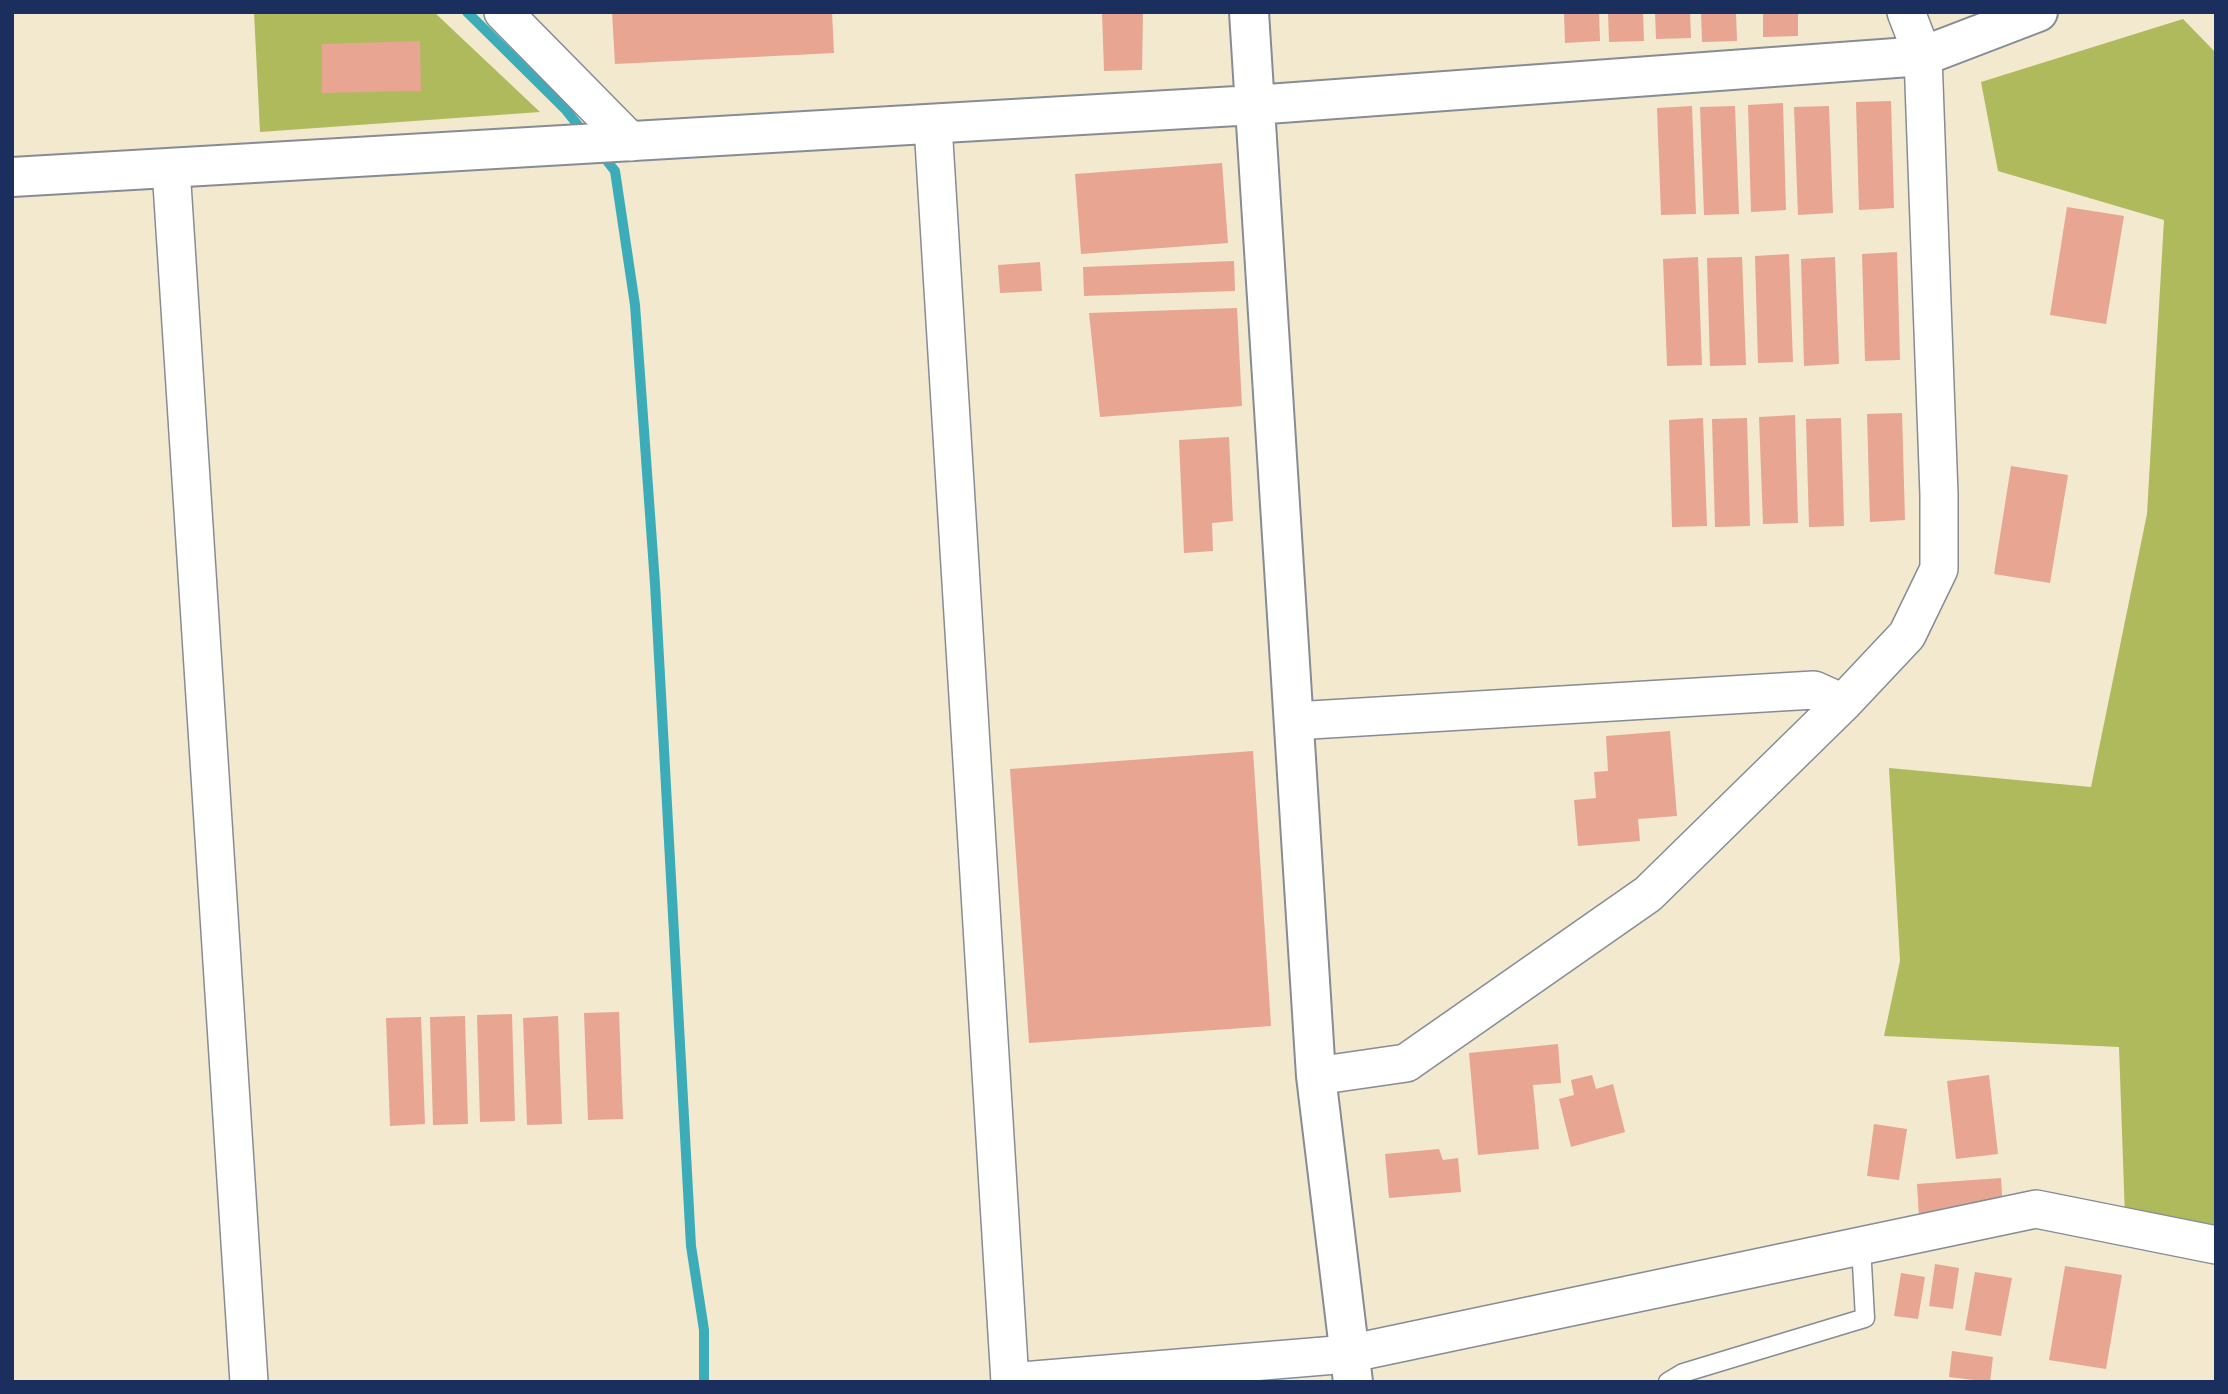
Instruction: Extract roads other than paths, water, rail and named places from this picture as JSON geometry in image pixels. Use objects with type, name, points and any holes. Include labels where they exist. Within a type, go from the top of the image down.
[{"type":"street","points":[[503,12],[631,142]]},
{"type":"street","points":[[1249,12],[1316,1076],[1351,1368]]},
{"type":"street","points":[[1316,1076],[1406,1063],[1648,894],[1843,703],[1908,635],[1939,569],[1939,495],[1923,55],[1906,12]]},
{"type":"street","points":[[12,177],[1254,105],[1923,55],[2038,12]]},
{"type":"street","points":[[933,125],[1010,1382],[1351,1368],[1861,1246],[2036,1209],[2216,1245]]},
{"type":"street","points":[[171,168],[249,1382]]},
{"type":"street","points":[[1294,721],[1814,690],[1843,703]]},
{"type":"lane","points":[[1668,1382],[1683,1373],[1865,1318],[1861,1246]]},
{"type":"waterway","points":[[467,12],[565,109],[585,134]]},
{"type":"waterway","points":[[600,152],[615,171],[635,305],[655,584],[691,1246],[704,1330],[704,1382]]}]
